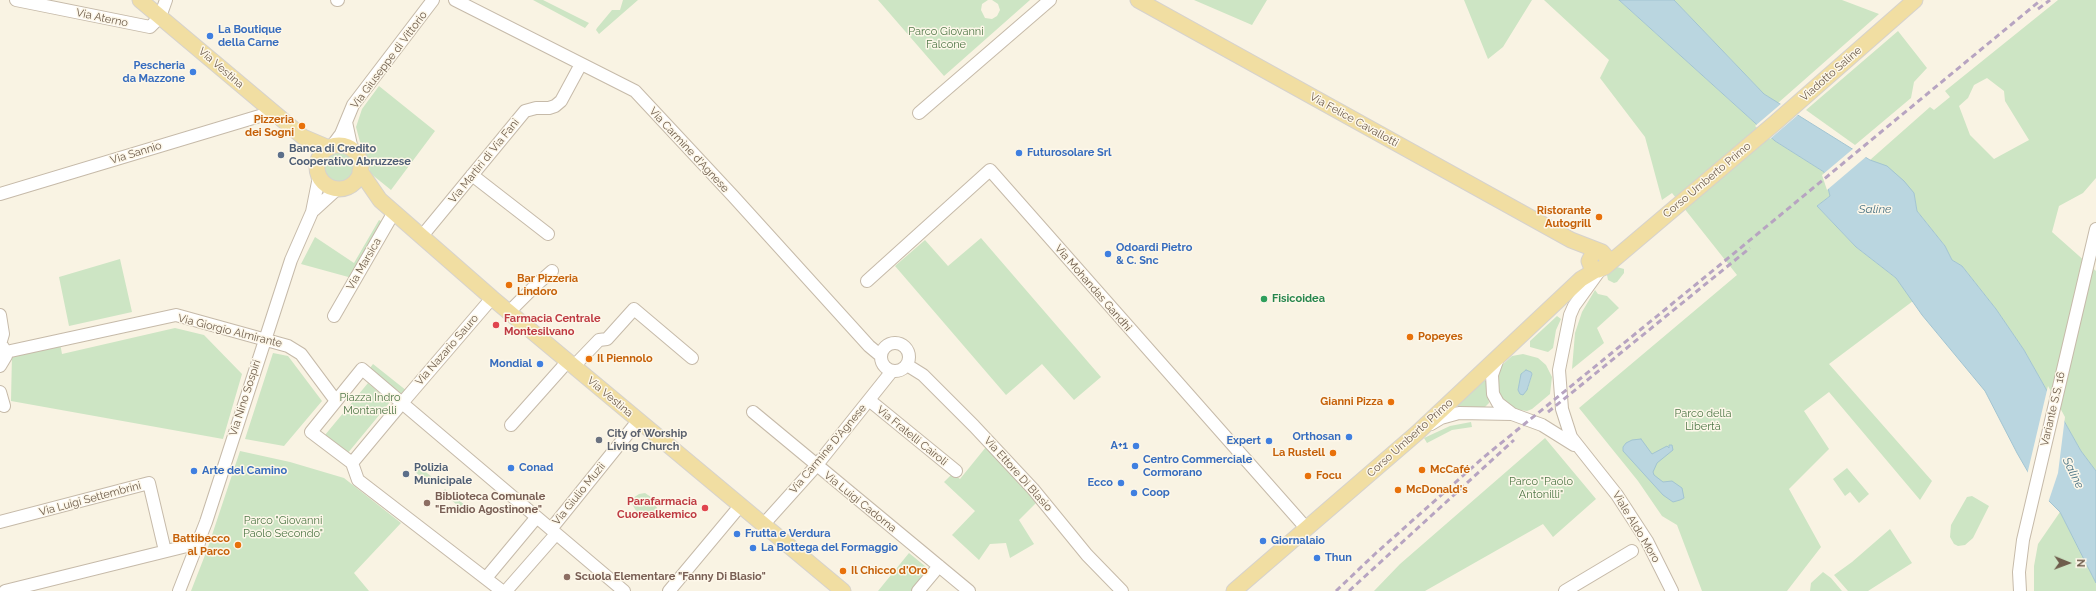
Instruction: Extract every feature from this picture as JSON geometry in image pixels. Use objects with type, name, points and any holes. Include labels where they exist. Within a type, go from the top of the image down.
[{"type":"main road","name":"Via Vestina","points":[[140,0],[302,137],[312,152],[318,173]]},
{"type":"main road","name":"Via Felice Cavallotti","points":[[1138,0],[1571,240],[1597,261]]},
{"type":"main road","name":"Viadotto Saline","points":[[1775,122],[1887,26],[1915,0]]},
{"type":"main road","name":"Corso Umberto Primo","points":[[1234,591],[1417,433],[1581,279],[1597,261],[1639,239],[1775,122]]},
{"type":"main road","name":"Via Vestina","points":[[302,137],[331,147]]},
{"type":"main road","points":[[346,146],[352,150],[359,159],[360,171],[358,177],[343,188],[329,187],[318,173],[320,156],[331,147],[346,146]]},
{"type":"main road","name":"Via Vestina","points":[[360,171],[380,200],[492,298],[843,591]]},
{"type":"main road","name":"Via Vestina","points":[[343,188],[380,200]]},
{"type":"street","name":"Via Aterno","points":[[16,0],[144,27],[150,27],[160,16]]},
{"type":"street","points":[[160,16],[166,0]]},
{"type":"street","name":"Via Giuseppe di Vittorio","points":[[331,147],[341,134],[353,105],[433,0]]},
{"type":"street","name":"Via Carmine d'Agnese","points":[[455,0],[635,91],[738,201],[869,346],[881,356]]},
{"type":"street","points":[[919,113],[1050,0]]},
{"type":"street","name":"Via Martiri di Via Fani","points":[[422,236],[525,111],[536,108],[549,108],[556,106],[561,101],[581,64]]},
{"type":"street","name":"Via Sannio","points":[[0,194],[272,112]]},
{"type":"street","name":"Via Giuseppe di Vittorio","points":[[346,121],[352,150]]},
{"type":"street","name":"Via Mohandas Gandhi","points":[[867,281],[990,170],[1307,529]]},
{"type":"street","name":"Via Nino Sospiri","points":[[179,589],[199,543],[264,339],[291,260],[312,212],[317,195],[318,173]]},
{"type":"street","points":[[472,175],[548,234]]},
{"type":"street","name":"Via Nino Sospiri","points":[[312,212],[323,200],[343,188]]},
{"type":"street","name":"Via Marsica","points":[[334,316],[394,212]]},
{"type":"street","name":"Variante S.S. 16","points":[[2020,591],[2023,540],[2089,253],[2096,229]]},
{"type":"street","name":"Viale Aldo Moro","points":[[1578,448],[1567,428],[1562,409],[1559,388],[1562,352],[1574,306],[1595,280],[1597,261]]},
{"type":"street","points":[[509,312],[552,271]]},
{"type":"street","name":"Via Nazario Sauro","points":[[402,402],[492,298]]},
{"type":"street","points":[[511,425],[571,364],[599,340],[607,339],[634,309],[692,358]]},
{"type":"street","points":[[0,315],[4,334],[2,347],[6,360],[0,366]]},
{"type":"street","name":"Via Giorgio Almirante","points":[[2,347],[176,315],[288,346],[301,354],[336,401]]},
{"type":"street","points":[[893,343],[900,344],[908,353],[907,365],[900,370],[892,371],[882,364],[881,356],[886,346],[893,343]]},
{"type":"street","name":"Viale Aldo Moro","points":[[1498,358],[1492,375],[1493,394],[1500,405],[1512,414],[1542,425],[1560,434],[1578,448],[1618,494],[1647,541],[1672,591]]},
{"type":"street","name":"Via Ettore Di Blasio","points":[[907,365],[923,375],[974,426],[1032,488],[1088,555],[1122,591]]},
{"type":"street","points":[[352,463],[402,402],[362,369],[312,432],[352,463],[358,480],[502,591]]},
{"type":"street","name":"Via Carmine D'Agnese","points":[[763,525],[816,466],[892,371]]},
{"type":"street","points":[[0,392],[4,406]]},
{"type":"street","name":"Via Fratelli Cairoli","points":[[869,400],[956,471]]},
{"type":"street","name":"Via Giulio Muzii","points":[[402,402],[536,518],[624,591]]},
{"type":"street","name":"Via Luigi Cadorna","points":[[753,412],[816,466],[969,591]]},
{"type":"street","name":"Viale Aldo Moro","points":[[1417,433],[1440,418],[1459,413],[1512,414]]},
{"type":"street","name":"Via Giulio Muzii","points":[[553,531],[638,421]]},
{"type":"street","name":"Via Luigi Settembrini","points":[[0,522],[149,483],[165,550]]},
{"type":"street","points":[[669,591],[740,506]]},
{"type":"street","points":[[486,578],[536,518]]},
{"type":"street","points":[[506,591],[553,531]]},
{"type":"street","points":[[6,591],[165,550],[199,543]]},
{"type":"street","points":[[1565,591],[1632,551]]},
{"type":"street","points":[[918,591],[939,566]]},
{"type":"green space","points":[[533,0],[543,0],[589,23],[585,28]]},
{"type":"green space","points":[[623,0],[638,0],[599,34],[596,30],[597,28],[612,10],[620,10]]},
{"type":"green space","name":"Parco Giovanni Falcone","points":[[878,0],[988,0],[982,4],[981,10],[985,18],[992,19],[997,16],[1000,10],[998,4],[992,0],[1030,0],[944,76]]},
{"type":"green space","points":[[1194,0],[1267,0],[1252,25]]},
{"type":"green space","points":[[1464,0],[1532,0],[1503,47],[1488,59]]},
{"type":"green space","name":"Parco della Libertà","points":[[1544,0],[1619,0],[1775,141],[1824,172],[1830,196],[1817,206],[1856,247],[1896,278],[1913,301],[1829,364],[1932,481],[1920,500],[1829,392],[1804,411],[1829,449],[1789,489],[1821,547],[1787,591],[1702,591],[1677,525],[1662,516],[1638,481],[1579,408],[1737,275],[1672,193],[1662,200],[1645,137],[1600,78],[1609,60]]},
{"type":"green space","points":[[1674,0],[1842,0],[1879,14],[1778,103],[1764,94]]},
{"type":"green space","points":[[2058,0],[2096,0],[2096,178],[2083,193],[2059,206],[2052,232],[2096,271],[2096,471],[2081,451],[2024,350],[1996,309],[1962,266],[1952,260],[1945,246],[1917,211],[1914,193],[1870,160],[1930,107],[1934,110],[1950,97],[1945,91]],"holes":[[[1987,78],[2004,91],[2005,101],[2029,140],[1994,159],[1970,135],[1959,106],[1968,98],[1974,85]]]},
{"type":"green space","points":[[1898,31],[1927,68],[1914,82],[1911,98],[1855,145],[1806,110]]},
{"type":"green space","points":[[379,86],[435,131],[391,190],[370,173],[368,159],[360,142],[356,127],[362,109]]},
{"type":"green space","points":[[339,152],[350,156],[354,167],[350,178],[339,182],[328,178],[324,167],[328,156]]},
{"type":"green space","points":[[379,220],[383,222],[352,278],[301,264],[315,237],[354,263]]},
{"type":"green space","points":[[981,238],[1101,377],[1074,400],[1042,364],[1006,395],[895,266],[925,240],[948,266]]},
{"type":"green space","points":[[120,259],[132,312],[69,326],[59,277]]},
{"type":"green space","points":[[1617,267],[1624,269],[1624,273],[1617,282],[1614,283],[1608,280],[1607,275]]},
{"type":"green space","points":[[1595,290],[1598,294],[1607,296],[1619,308],[1597,328],[1604,343],[1572,369],[1575,333],[1582,312]]},
{"type":"green space","points":[[1557,316],[1561,319],[1556,330],[1553,348],[1548,352],[1530,347],[1530,341]]},
{"type":"green space","points":[[175,328],[204,335],[242,374],[223,439],[11,401],[12,354],[60,343],[62,354]]},
{"type":"green space","points":[[273,353],[288,356],[322,401],[284,446],[245,439]]},
{"type":"green space","points":[[1523,354],[1538,358],[1546,365],[1552,377],[1550,394],[1532,409],[1527,411],[1514,409],[1504,403],[1497,389],[1498,373],[1501,366],[1512,356]],"holes":[[[1529,371],[1532,374],[1528,388],[1518,390],[1523,372]]]},
{"type":"green space","points":[[373,364],[407,391],[403,395],[370,368]]},
{"type":"green space","points":[[1482,380],[1486,381],[1489,403],[1485,407],[1458,407],[1457,402]]},
{"type":"green space","name":"Piazza Indro Montanelli","points":[[368,383],[390,402],[347,454],[325,435]]},
{"type":"green space","points":[[1471,422],[1472,427],[1452,430],[1427,443],[1424,438],[1450,426]]},
{"type":"green space","name":"Parco \"Paolo Antonilli\"","points":[[1545,438],[1596,499],[1553,537],[1543,524],[1425,591],[1374,591],[1400,564]]},
{"type":"green space","points":[[986,447],[1037,502],[1019,520],[1034,544],[1010,558],[1006,543],[990,544],[979,560],[952,535],[975,511],[944,482],[953,473],[960,479]]},
{"type":"green space","name":"Parco \"Giovanni Paolo Secondo\"","points":[[240,451],[290,462],[344,478],[401,523],[354,573],[369,591],[191,591],[207,550]]},
{"type":"green space","points":[[417,465],[432,477],[427,482],[413,470]]},
{"type":"green space","points":[[1847,468],[1869,494],[1859,503],[1850,492],[1845,496],[1833,479]]},
{"type":"green space","points":[[445,489],[466,506],[463,510],[442,492]]},
{"type":"green space","points":[[645,493],[651,497],[657,508],[654,515],[649,518],[638,514],[632,504],[633,498],[639,494]]},
{"type":"green space","points":[[1972,496],[1989,506],[1973,538],[1965,545],[1958,546],[1954,544],[1950,537],[1951,525],[1967,497]]},
{"type":"green space","points":[[2060,512],[2096,583],[2096,591],[2034,591],[2034,566],[2038,544]]},
{"type":"green space","points":[[1890,529],[1912,563],[1868,591],[1848,591],[1834,575],[1852,562]]},
{"type":"green space","points":[[909,553],[931,571],[915,591],[878,591]]},
{"type":"green space","points":[[1823,572],[1831,578],[1842,591],[1810,591],[1811,583]]},
{"type":"water","name":"Saline","points":[[1619,0],[1674,0],[1764,94],[1870,160],[1887,166],[1904,181],[1914,193],[1917,211],[1945,246],[1952,260],[1962,266],[1996,309],[2024,350],[2081,451],[2096,471],[2096,583],[2060,512],[2039,491],[2017,453],[1985,391],[1922,315],[1896,278],[1856,247],[1817,206],[1830,196],[1824,172],[1775,141]]},
{"type":"water","points":[[1526,370],[1532,374],[1527,390],[1523,395],[1520,394],[1518,390],[1521,374]]},
{"type":"water","points":[[1641,439],[1652,454],[1667,446],[1669,448],[1669,445],[1672,445],[1673,450],[1657,463],[1653,472],[1654,475],[1663,482],[1672,481],[1682,488],[1684,498],[1673,502],[1663,495],[1623,451],[1623,447],[1626,443],[1632,440]]},
{"type":"pier","points":[[1782,103],[1799,114],[1770,139],[1755,126]]},
{"type":"pier","points":[[1854,148],[1867,156],[1827,190],[1822,175]]},
{"type":"pier","points":[[2048,386],[2065,417],[2058,473],[2048,503],[2037,492],[2027,475]]},
{"type":"railway","points":[[1336,591],[1376,553],[1484,457],[2041,0]]},
{"type":"railway","points":[[2038,9],[2050,0]]},
{"type":"railway","points":[[1548,412],[1750,248]]},
{"type":"railway","points":[[1349,591],[1514,440]]},
{"type":"place","name":"La Boutique della Carne","points":[[210,36]]},
{"type":"place","name":"Pescheria da Mazzone","points":[[193,72]]},
{"type":"place","name":"Pizzeria dei Sogni","points":[[302,126]]},
{"type":"place","name":"Futurosolare Srl","points":[[1019,153]]},
{"type":"place","name":"Banca di Credito Cooperativo Abruzzese","points":[[281,155]]},
{"type":"place","name":"Ristorante Autogrill","points":[[1599,217]]},
{"type":"place","name":"Odoardi Pietro & C. Snc","points":[[1108,254]]},
{"type":"place","name":"Bar Pizzeria Lindoro","points":[[509,285]]},
{"type":"place","name":"Fisicoidea","points":[[1264,299]]},
{"type":"place","name":"Farmacia Centrale Montesilvano","points":[[496,325]]},
{"type":"place","name":"Popeyes","points":[[1410,337]]},
{"type":"place","name":"Il Piennolo","points":[[589,359]]},
{"type":"place","name":"Mondial","points":[[540,364]]},
{"type":"place","name":"Gianni Pizza","points":[[1391,402]]},
{"type":"place","name":"Orthosan","points":[[1349,437]]},
{"type":"place","name":"City of Worship Living Church","points":[[599,440]]},
{"type":"place","name":"Expert","points":[[1269,441]]},
{"type":"place","name":"A+1","points":[[1136,446]]},
{"type":"place","name":"La Rustell","points":[[1333,453]]},
{"type":"place","name":"Centro Commerciale Cormorano","points":[[1135,466]]},
{"type":"place","name":"Conad","points":[[511,468]]},
{"type":"place","name":"McCafé","points":[[1422,470]]},
{"type":"place","name":"Arte del Camino","points":[[194,471]]},
{"type":"place","name":"Polizia Municipale","points":[[406,474]]},
{"type":"place","name":"Focu","points":[[1308,476]]},
{"type":"place","name":"Ecco","points":[[1121,483]]},
{"type":"place","name":"McDonald's","points":[[1398,490]]},
{"type":"place","name":"Coop","points":[[1134,493]]},
{"type":"place","name":"Biblioteca Comunale \"Emidio Agostinone\"","points":[[427,503]]},
{"type":"place","name":"Parafarmacia Cuorealkemico","points":[[705,508]]},
{"type":"place","name":"Frutta e Verdura","points":[[737,534]]},
{"type":"place","name":"Giornalaio","points":[[1263,541]]},
{"type":"place","name":"Battibecco al Parco","points":[[238,545]]},
{"type":"place","name":"La Bottega del Formaggio","points":[[753,548]]},
{"type":"place","name":"Thun","points":[[1317,558]]},
{"type":"place","name":"Il Chicco d'Oro","points":[[843,571]]},
{"type":"place","name":"Scuola Elementare \"Fanny Di Blasio\"","points":[[567,577]]}]
